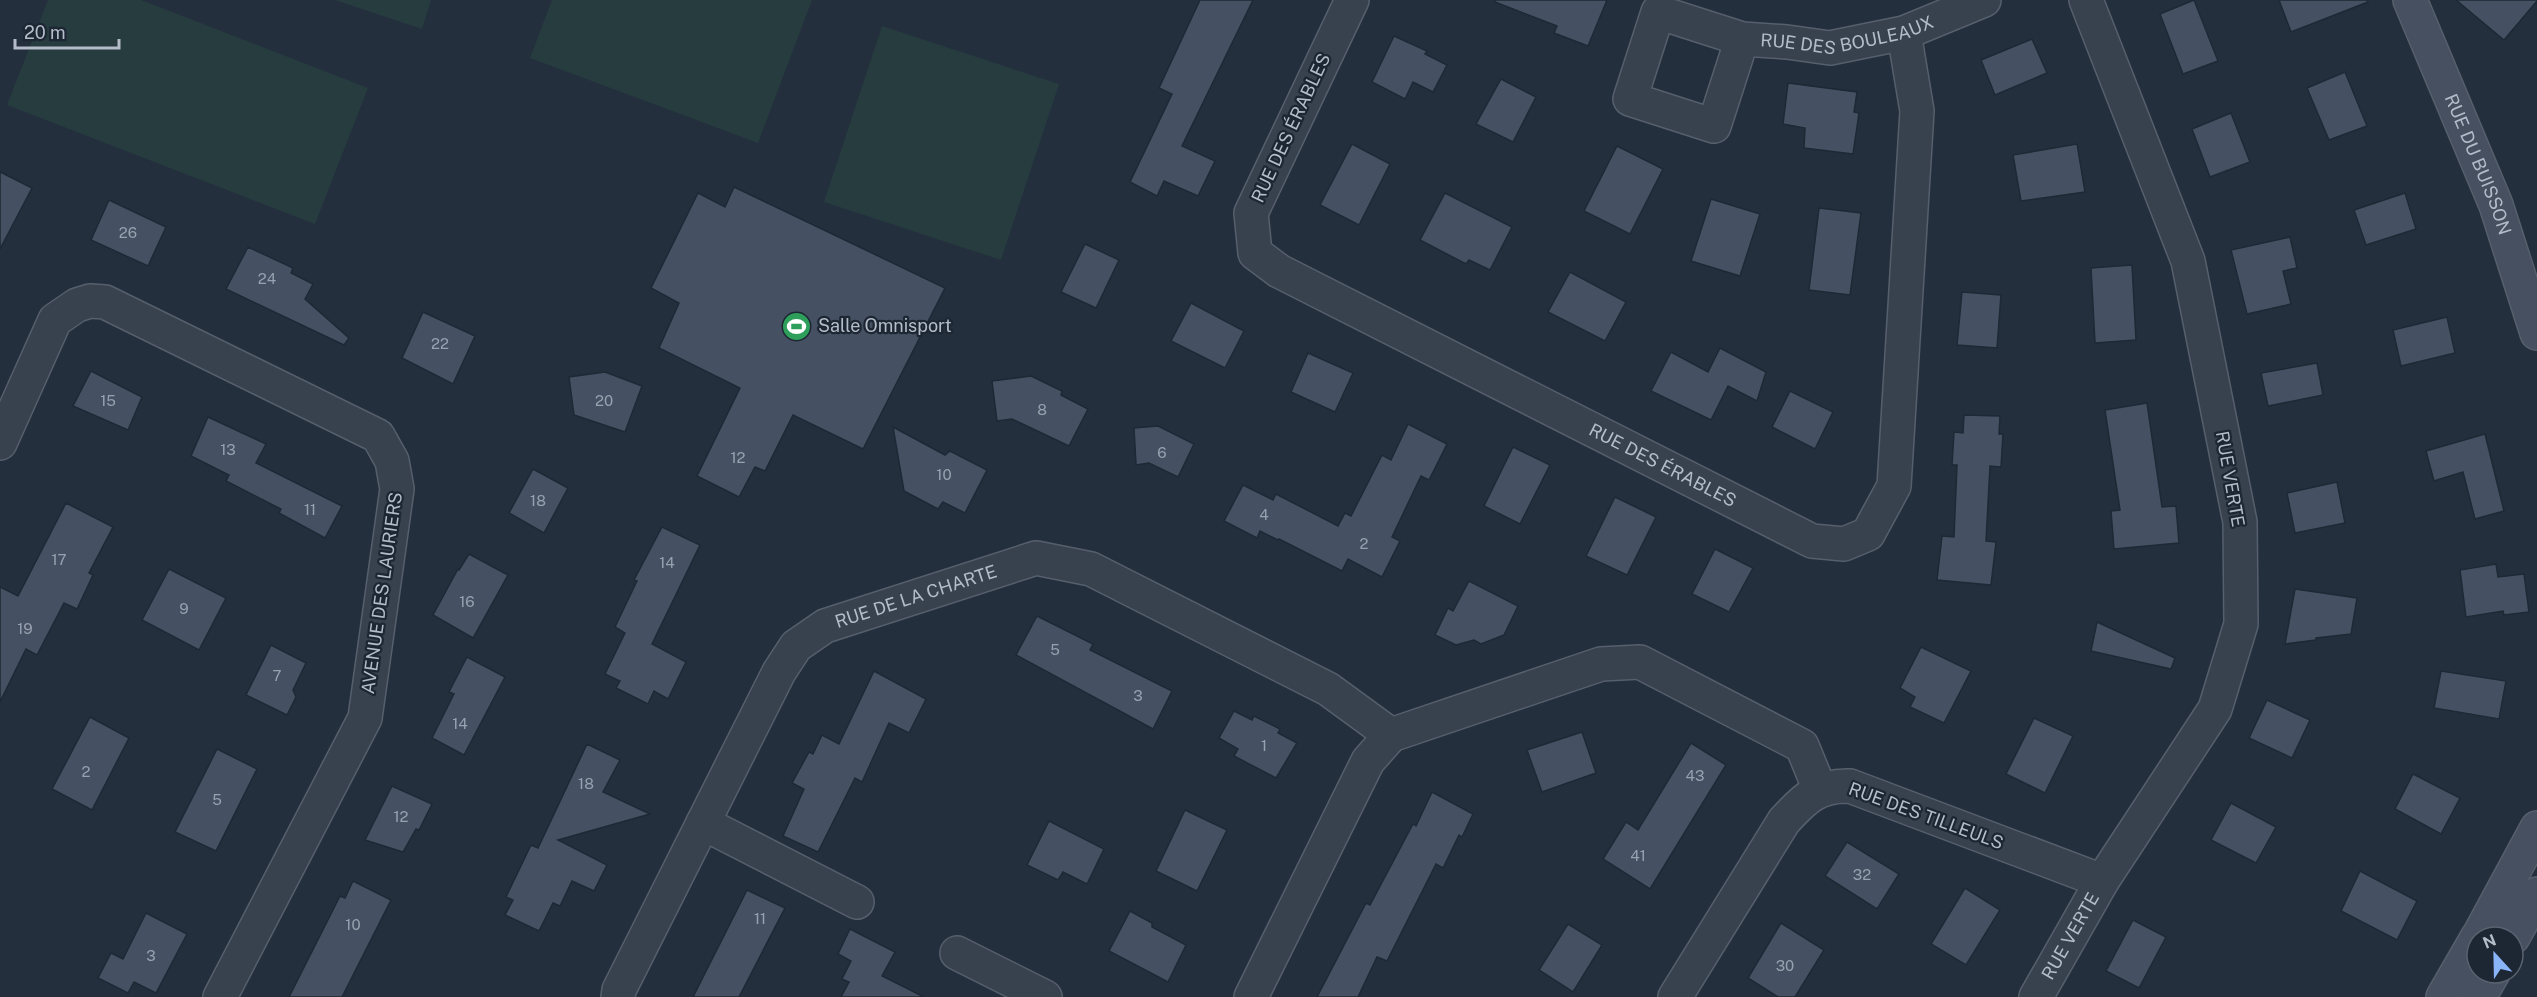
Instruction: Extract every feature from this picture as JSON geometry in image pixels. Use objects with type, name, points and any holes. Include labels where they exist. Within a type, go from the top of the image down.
[{"type":"street","name":"RUE DES ÉRABLES","points":[[1353,0],[1251,213],[1255,253],[1289,276],[1812,542],[1844,544],[1868,534],[1894,486],[1917,111],[1904,33]]},
{"type":"street","name":"RUE DES BOULEAUX","points":[[1742,39],[1830,48],[1904,33],[1984,0]]},
{"type":"street","name":"RUE VERTE","points":[[2036,997],[2102,881],[2215,709],[2241,624],[2240,522],[2188,261],[2086,0]]},
{"type":"street","name":"RUE DU BUISSON","points":[[2410,0],[2496,205],[2536,326]]},
{"type":"street","name":"AVENUE DES LAURIERS","points":[[0,443],[55,320],[77,305],[90,301],[105,302],[378,436],[392,460],[397,489],[364,718],[220,997]]},
{"type":"street","name":"RUE DE LA CHARTE","points":[[618,997],[619,990],[779,672],[796,646],[825,626],[1036,558],[1091,569],[1328,689],[1391,735]]},
{"type":"street","points":[[1251,997],[1368,761],[1391,735],[1601,664],[1640,662],[1802,746],[1820,790]]},
{"type":"street","name":"RUE DES TILLEULS","points":[[1674,997],[1784,821],[1799,805],[1820,790],[1833,785],[1850,786],[2102,881]]},
{"type":"street","points":[[703,823],[857,902]]},
{"type":"street","points":[[2484,925],[2537,828]]},
{"type":"street","points":[[2520,925],[2537,894]]},
{"type":"street","points":[[957,953],[1045,997]]},
{"type":"street","points":[[2443,997],[2465,959]]},
{"type":"green space","points":[[48,0],[141,0],[368,88],[315,224],[7,105]]},
{"type":"green space","points":[[335,0],[431,0],[422,29]]},
{"type":"green space","points":[[552,0],[812,0],[758,143],[530,58]]},
{"type":"green space","points":[[882,26],[1059,84],[1001,260],[824,202]]},
{"type":"building","points":[[1200,0],[1253,0],[1182,146],[1215,161],[1198,196],[1164,181],[1157,196],[1130,182],[1172,94],[1159,88]]},
{"type":"building","points":[[1495,0],[1607,0],[1588,46],[1554,33],[1557,26],[1495,2]]},
{"type":"building","points":[[2194,0],[2218,61],[2183,74],[2160,14]]},
{"type":"building","points":[[2279,0],[2367,0],[2368,2],[2291,32]]},
{"type":"building","points":[[2456,0],[2537,0],[2537,1],[2504,40]]},
{"type":"building","points":[[1394,36],[1427,51],[1425,54],[1447,65],[1433,92],[1413,82],[1405,99],[1372,82]]},
{"type":"building","points":[[2032,39],[2047,73],[1995,95],[1981,60]]},
{"type":"building","points":[[2345,72],[2367,126],[2329,140],[2307,88]]},
{"type":"building","points":[[1501,79],[1536,97],[1513,142],[1476,124]]},
{"type":"building","points":[[1788,83],[1857,92],[1854,112],[1859,113],[1853,154],[1804,148],[1805,128],[1783,124]]},
{"type":"building","points":[[2231,113],[2250,162],[2210,177],[2192,129]]},
{"type":"building","points":[[1352,144],[1390,164],[1359,225],[1320,205]]},
{"type":"building","points":[[2077,144],[2085,192],[2021,201],[2013,155]]},
{"type":"building","points":[[1617,146],[1663,169],[1630,234],[1584,211]]},
{"type":"building","points":[[0,172],[32,188],[0,249]]},
{"type":"building","name":"Salle Omnisport","points":[[734,187],[945,288],[863,449],[793,415],[765,471],[755,467],[739,497],[697,476],[740,388],[659,348],[679,303],[651,288],[698,193],[725,207]]},
{"type":"building","points":[[1445,193],[1512,227],[1490,270],[1469,260],[1466,264],[1420,240]]},
{"type":"building","points":[[2405,193],[2416,229],[2366,245],[2354,210]]},
{"type":"building","points":[[1711,199],[1760,214],[1740,276],[1691,261]]},
{"type":"building","points":[[109,200],[166,227],[148,266],[91,240]]},
{"type":"building","points":[[1819,208],[1861,213],[1850,295],[1809,290]]},
{"type":"building","points":[[2290,237],[2297,268],[2283,271],[2291,304],[2247,314],[2231,250]]},
{"type":"building","points":[[1085,244],[1119,260],[1096,308],[1061,292]]},
{"type":"building","points":[[248,247],[293,268],[291,273],[313,284],[305,299],[349,338],[344,345],[226,289]]},
{"type":"building","points":[[2132,265],[2136,340],[2095,343],[2091,268]]},
{"type":"building","points":[[1570,272],[1626,302],[1605,341],[1548,312]]},
{"type":"building","points":[[1962,292],[2001,295],[1997,348],[1957,345]]},
{"type":"building","points":[[1191,303],[1244,331],[1225,368],[1171,341]]},
{"type":"building","points":[[423,312],[475,336],[453,384],[402,358]]},
{"type":"building","points":[[2447,317],[2455,353],[2401,366],[2393,330]]},
{"type":"building","points":[[1720,348],[1766,372],[1757,401],[1728,386],[1711,420],[1651,391],[1671,352],[1708,372]]},
{"type":"building","points":[[1308,353],[1353,373],[1335,412],[1291,392]]},
{"type":"building","points":[[2317,363],[2323,395],[2268,406],[2261,373]]},
{"type":"building","points":[[91,371],[142,397],[128,430],[73,406]]},
{"type":"building","points":[[605,372],[642,386],[625,432],[574,415],[569,377]]},
{"type":"building","points":[[1031,376],[1062,391],[1061,395],[1088,409],[1069,446],[1012,419],[997,421],[992,381]]},
{"type":"building","points":[[1790,391],[1833,412],[1815,449],[1772,427]]},
{"type":"building","points":[[2147,403],[2162,507],[2176,506],[2179,543],[2114,549],[2111,511],[2120,510],[2105,410]]},
{"type":"building","points":[[1964,415],[2000,416],[1999,434],[2003,434],[2001,467],[1990,466],[1986,541],[1996,542],[1991,585],[1937,580],[1942,536],[1954,537],[1957,465],[1952,465],[1954,432],[1963,433]]},
{"type":"building","points":[[208,417],[266,444],[256,463],[342,506],[325,538],[279,513],[281,509],[226,481],[229,475],[191,456]]},
{"type":"building","points":[[1408,424],[1447,444],[1429,480],[1421,476],[1392,537],[1400,541],[1382,577],[1348,559],[1342,571],[1279,539],[1260,531],[1257,538],[1224,521],[1243,485],[1273,500],[1276,494],[1338,526],[1345,513],[1351,516],[1382,455],[1391,460]]},
{"type":"building","points":[[1158,426],[1194,444],[1178,477],[1149,463],[1136,465],[1134,428]]},
{"type":"building","points":[[893,427],[945,455],[950,451],[987,470],[965,513],[943,502],[938,509],[904,491]]},
{"type":"building","points":[[2485,434],[2504,511],[2475,519],[2463,472],[2434,481],[2426,451]]},
{"type":"building","points":[[1513,447],[1550,465],[1520,524],[1484,506]]},
{"type":"building","points":[[533,469],[568,488],[544,533],[509,513]]},
{"type":"building","points":[[2337,482],[2345,523],[2295,533],[2287,493]]},
{"type":"building","points":[[1615,497],[1656,517],[1627,575],[1586,556]]},
{"type":"building","points":[[66,503],[113,527],[89,573],[93,575],[77,609],[64,603],[37,655],[26,649],[0,702],[0,587],[18,596]]},
{"type":"building","points":[[662,527],[700,545],[652,644],[686,662],[668,699],[654,691],[648,704],[616,688],[620,681],[605,674],[625,633],[615,627],[637,581],[634,580]]},
{"type":"building","points":[[1715,549],[1753,568],[1729,612],[1692,594]]},
{"type":"building","points":[[469,554],[508,575],[473,638],[433,615],[458,569]]},
{"type":"building","points":[[2496,564],[2498,577],[2524,574],[2529,612],[2504,615],[2503,611],[2466,617],[2460,570]]},
{"type":"building","points":[[169,569],[226,598],[199,650],[142,620]]},
{"type":"building","points":[[1469,581],[1518,606],[1504,635],[1481,644],[1474,640],[1456,645],[1435,635],[1448,608],[1453,611]]},
{"type":"building","points":[[2295,589],[2357,598],[2351,634],[2285,644]]},
{"type":"building","points":[[1037,616],[1093,644],[1090,650],[1172,691],[1153,729],[1016,655]]},
{"type":"building","points":[[2097,622],[2175,658],[2171,669],[2091,651]]},
{"type":"building","points":[[271,645],[306,663],[293,690],[296,697],[287,715],[246,695]]},
{"type":"building","points":[[1921,647],[1971,671],[1944,723],[1910,707],[1915,697],[1900,688]]},
{"type":"building","points":[[467,657],[505,677],[464,755],[432,738],[454,694],[449,692]]},
{"type":"building","points":[[874,671],[926,699],[909,733],[889,723],[862,782],[855,778],[818,852],[783,836],[804,789],[792,783],[809,752],[813,754],[822,735],[839,744]]},
{"type":"building","points":[[2441,671],[2506,681],[2499,719],[2434,708]]},
{"type":"building","points":[[2267,700],[2310,720],[2292,758],[2249,738]]},
{"type":"building","points":[[1234,711],[1252,720],[1254,716],[1280,729],[1278,733],[1297,743],[1276,778],[1234,756],[1238,749],[1219,738]]},
{"type":"building","points":[[90,717],[129,738],[92,810],[52,789]]},
{"type":"building","points":[[2034,718],[2073,736],[2045,793],[2006,774]]},
{"type":"building","points":[[1582,732],[1596,773],[1542,792],[1527,750]]},
{"type":"building","points":[[1691,743],[1726,765],[1650,889],[1603,859],[1626,822],[1638,830]]},
{"type":"building","points":[[587,744],[620,760],[603,792],[650,814],[558,840],[607,865],[594,891],[572,881],[560,906],[553,903],[539,931],[505,915],[513,900],[506,897],[531,845],[538,848]]},
{"type":"building","points":[[217,749],[257,769],[216,851],[175,832]]},
{"type":"building","points":[[2413,774],[2460,798],[2441,834],[2395,809]]},
{"type":"building","points":[[392,786],[432,804],[419,830],[416,829],[403,852],[365,840]]},
{"type":"building","points":[[1432,792],[1473,814],[1462,837],[1459,835],[1443,868],[1436,864],[1387,961],[1377,957],[1358,997],[1317,997],[1366,903],[1370,905],[1413,824],[1416,826]]},
{"type":"building","points":[[2231,803],[2276,827],[2256,863],[2211,840]]},
{"type":"building","points":[[1185,810],[1227,830],[1197,891],[1156,871]]},
{"type":"building","points":[[1049,821],[1104,849],[1087,884],[1063,872],[1058,880],[1027,865]]},
{"type":"building","points":[[1847,842],[1899,874],[1877,909],[1825,876]]},
{"type":"building","points":[[2360,871],[2417,901],[2397,940],[2341,911]]},
{"type":"building","points":[[353,881],[391,900],[342,997],[289,997],[340,896],[345,898]]},
{"type":"building","points":[[1965,888],[2000,910],[1966,965],[1931,944]]},
{"type":"building","points":[[747,890],[785,908],[739,997],[693,997]]},
{"type":"building","points":[[1130,911],[1152,923],[1152,927],[1186,945],[1168,982],[1109,951]]},
{"type":"building","points":[[146,913],[187,934],[156,993],[134,982],[128,993],[98,978],[111,953],[123,959]]},
{"type":"building","points":[[2133,920],[2166,937],[2139,988],[2106,971]]},
{"type":"building","points":[[1781,923],[1824,950],[1795,997],[1778,997],[1748,978]]},
{"type":"building","points":[[1568,924],[1602,945],[1573,992],[1539,970]]},
{"type":"building","points":[[850,929],[895,952],[882,976],[924,997],[841,997],[849,982],[842,979],[851,961],[838,954]]},
{"type":"place","name":"Salle Omnisport","points":[[797,326]]}]
